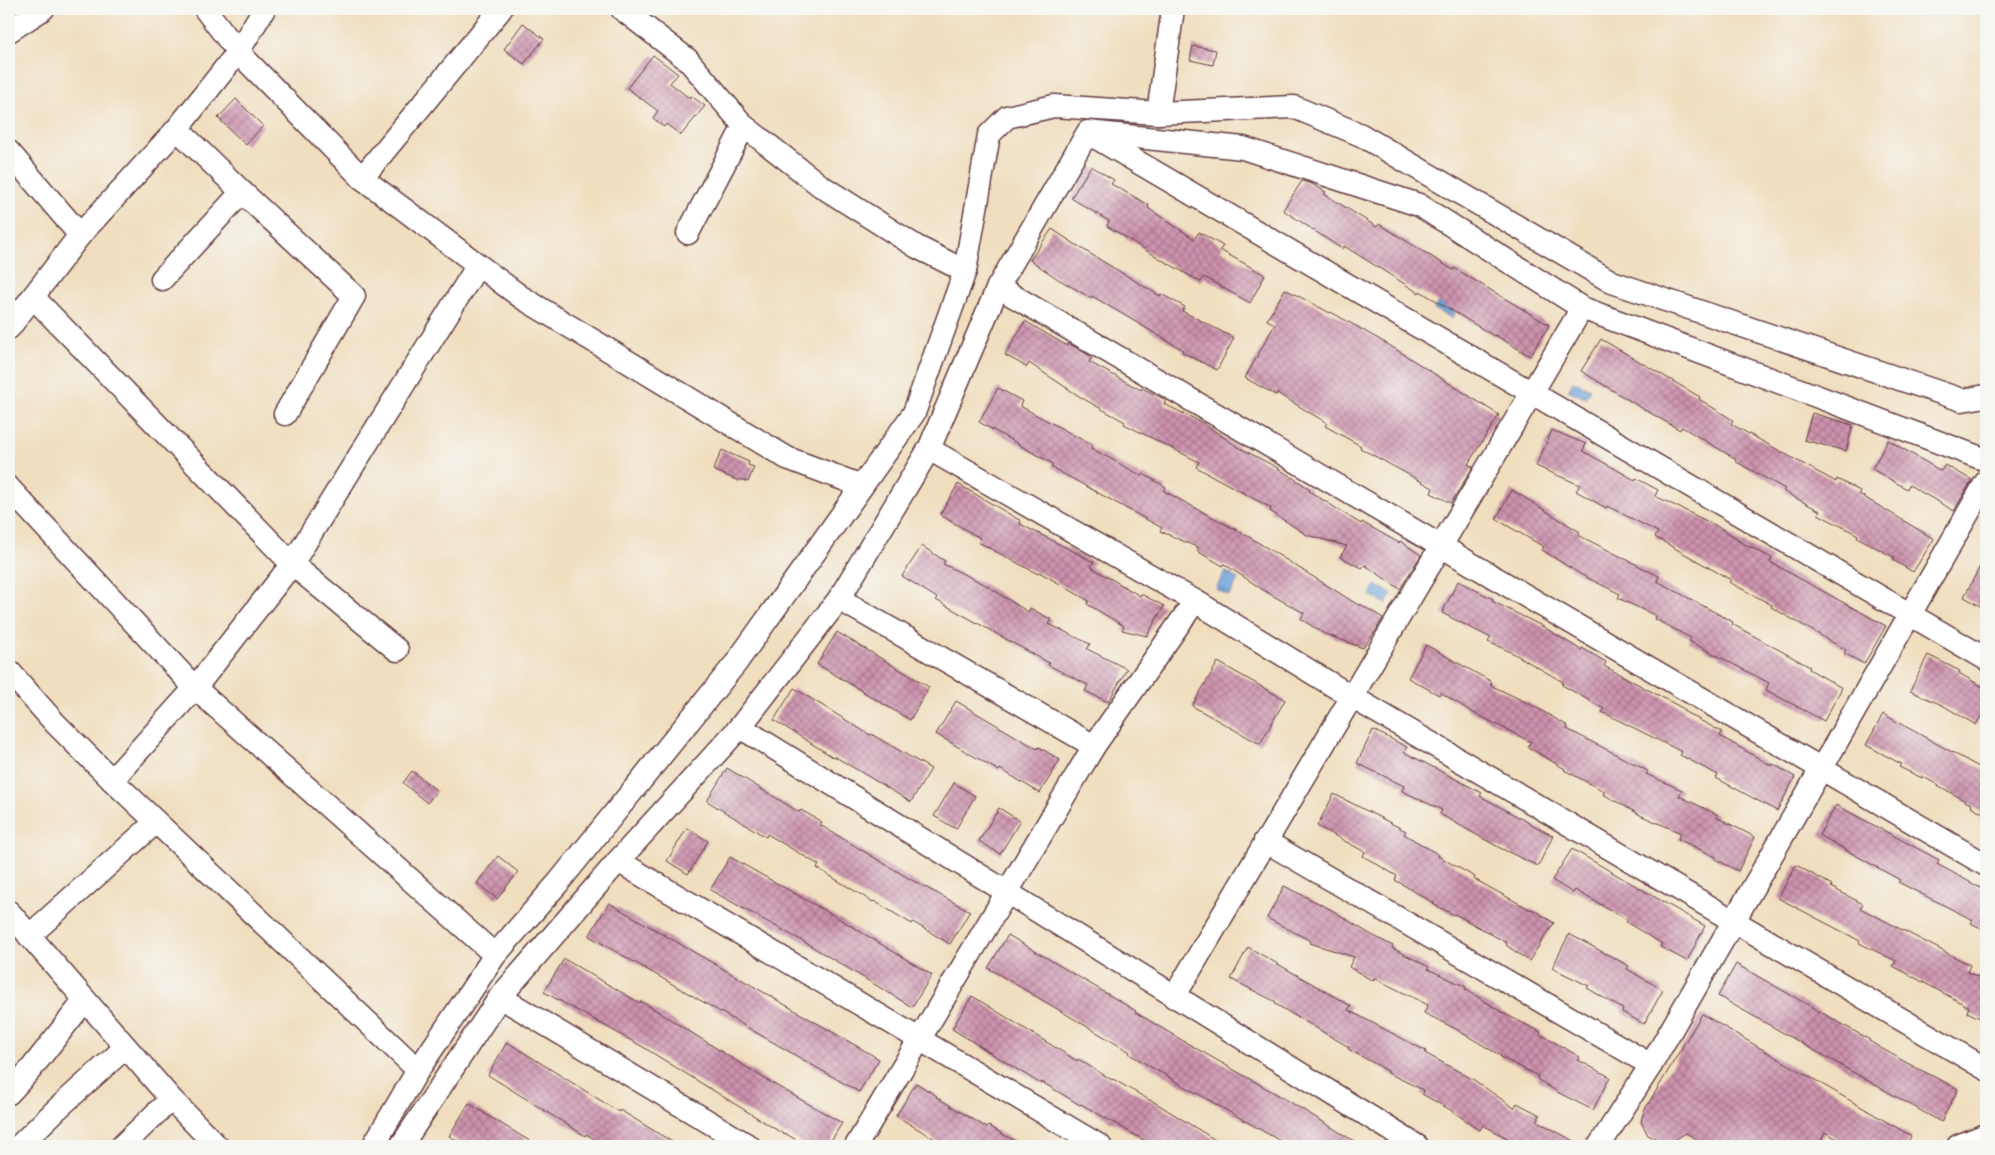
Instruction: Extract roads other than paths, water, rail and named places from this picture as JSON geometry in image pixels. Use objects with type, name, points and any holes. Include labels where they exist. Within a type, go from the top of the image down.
[{"type":"street","points":[[9,31],[43,9]]},
{"type":"street","points":[[205,9],[238,52],[362,178],[521,297],[787,458],[862,486]]},
{"type":"street","points":[[9,328],[80,235],[177,129],[238,52],[264,9]]},
{"type":"street","points":[[622,9],[688,60],[744,126],[821,186],[917,248],[966,272]]},
{"type":"street","points":[[1158,113],[1173,9]]},
{"type":"street","points":[[362,178],[491,12]]},
{"type":"street","points":[[373,1146],[418,1070],[495,955],[558,883],[736,663],[914,413],[966,272],[989,135],[1007,117],[1054,106],[1158,113],[1294,107],[1360,135],[1612,282],[1962,400],[1986,396]]},
{"type":"street","points":[[688,233],[744,126]]},
{"type":"street","points":[[177,129],[354,296],[285,414]]},
{"type":"street","points":[[401,1146],[500,997],[618,860],[740,727],[839,599],[929,449],[998,286],[1088,132]]},
{"type":"street","points":[[1088,132],[1243,148],[1419,205],[1582,308],[1986,460]]},
{"type":"street","points":[[1088,132],[1986,660]]},
{"type":"street","points":[[9,152],[80,235]]},
{"type":"street","points":[[162,279],[242,192]]},
{"type":"street","points":[[112,780],[195,688],[292,564],[478,265]]},
{"type":"street","points":[[998,286],[1986,864]]},
{"type":"street","points":[[33,297],[292,564],[397,650]]},
{"type":"street","points":[[1174,997],[1582,308]]},
{"type":"street","points":[[929,449],[1195,601],[1352,697],[1986,1069]]},
{"type":"street","points":[[1599,1146],[1651,1064],[1986,482]]},
{"type":"street","points":[[9,488],[195,688],[495,955]]},
{"type":"street","points":[[839,599],[1094,746]]},
{"type":"street","points":[[856,1146],[1094,746],[1195,601]]},
{"type":"street","points":[[9,671],[55,723],[112,780],[418,1070]]},
{"type":"street","points":[[740,727],[1408,1143]]},
{"type":"street","points":[[29,936],[156,822]]},
{"type":"street","points":[[1265,842],[1651,1064]]},
{"type":"street","points":[[618,860],[1100,1146]]},
{"type":"street","points":[[9,912],[171,1099],[215,1146]]},
{"type":"street","points":[[500,997],[749,1146]]},
{"type":"street","points":[[9,1093],[31,1069],[86,1000]]},
{"type":"street","points":[[19,1146],[126,1047]]},
{"type":"street","points":[[122,1146],[171,1099]]},
{"type":"street","points":[[1958,1146],[1986,1135]]},
{"type":"water","points":[[1441,296],[1456,310],[1452,318],[1434,309]]},
{"type":"water","points":[[1573,381],[1590,389],[1585,398],[1568,390]]},
{"type":"water","points":[[1225,571],[1238,579],[1229,596],[1216,589]]},
{"type":"water","points":[[1376,585],[1392,594],[1386,604],[1370,595]]}]
